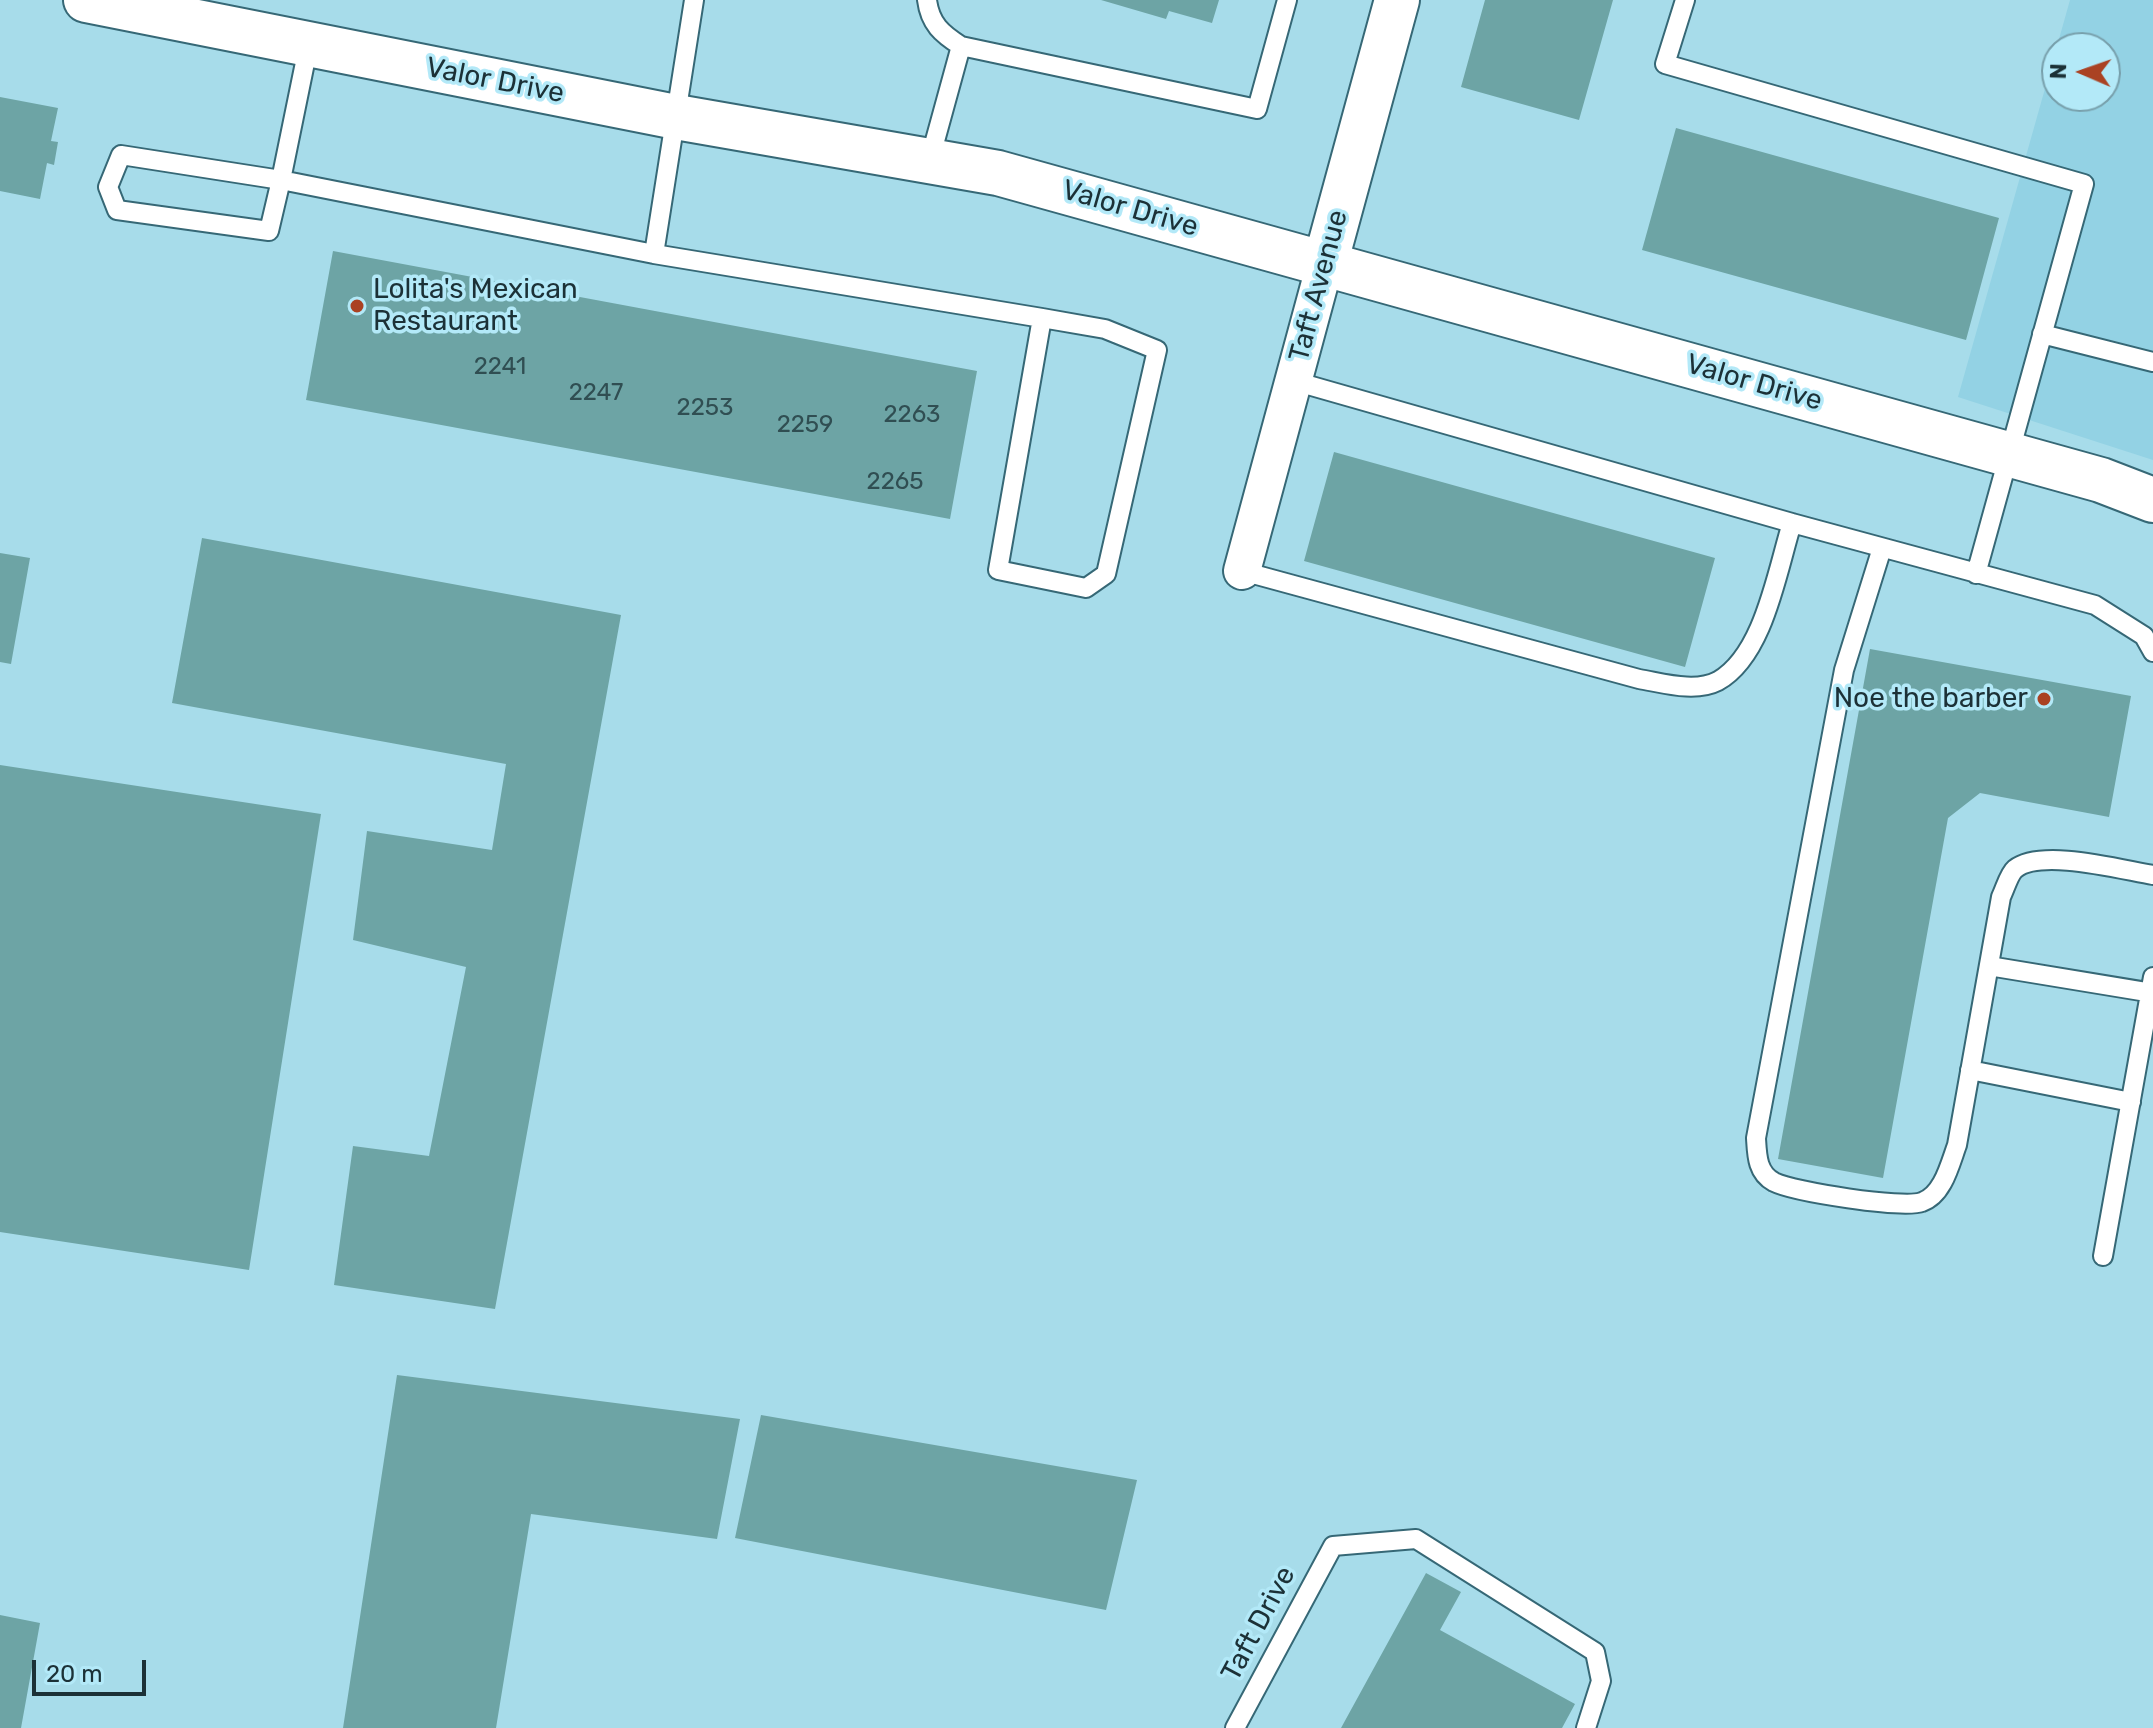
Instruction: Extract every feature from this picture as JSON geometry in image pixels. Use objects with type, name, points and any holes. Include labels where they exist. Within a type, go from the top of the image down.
[{"type":"street","name":"Valor Drive","points":[[86,0],[676,117],[930,159],[1073,192],[2101,480],[2153,500]]},
{"type":"street","name":"Taft Avenue","points":[[1242,571],[1397,0]]},
{"type":"lane","points":[[654,254],[694,0]]},
{"type":"lane","points":[[927,0],[929,13],[939,32],[961,46],[1257,109],[1287,0]]},
{"type":"lane","points":[[1685,0],[1665,64],[2084,184],[1976,574]]},
{"type":"lane","points":[[309,43],[281,180],[269,231],[117,210],[108,187],[121,155],[281,180],[654,254],[1042,318],[1105,329],[1157,350],[1106,574],[1086,588],[998,570],[1042,318]]},
{"type":"lane","points":[[930,159],[961,46]]},
{"type":"lane","points":[[2042,334],[2153,362]]},
{"type":"lane","points":[[1294,381],[1792,523],[2095,605],[2144,636],[2153,652]]},
{"type":"lane","points":[[1242,571],[1639,679],[1682,687],[1716,682],[1744,659],[1759,628],[1792,523]]},
{"type":"lane","points":[[1882,548],[1844,670],[1756,1138],[1758,1164],[1773,1181],[1795,1187],[1901,1206],[1925,1202],[1944,1181],[1957,1145],[2001,897],[2014,869],[2033,860],[2061,861],[2153,875]]},
{"type":"lane","points":[[1989,966],[2152,987],[2103,1256]]},
{"type":"lane","points":[[1970,1070],[2131,1102]]},
{"type":"lane","name":"Taft Drive","points":[[1235,1728],[1333,1546],[1416,1539],[1595,1652],[1601,1681],[1586,1728]]},
{"type":"shaded area","points":[[2070,0],[2153,0],[2153,460],[1958,397],[2041,103],[2041,112],[2121,112],[2121,32],[2061,32]]},
{"type":"building","points":[[1101,0],[1219,0],[1212,23],[1169,11],[1166,19]]},
{"type":"building","points":[[1485,0],[1613,0],[1579,120],[1461,87]]},
{"type":"building","points":[[0,97],[58,108],[51,141],[58,142],[54,165],[47,163],[40,199],[0,191]]},
{"type":"building","points":[[1676,128],[1999,218],[1966,340],[1642,250]]},
{"type":"building","points":[[333,251],[977,371],[950,519],[306,400]]},
{"type":"building","points":[[1334,452],[1715,558],[1685,667],[1304,561]]},
{"type":"building","points":[[202,538],[621,615],[495,1309],[334,1285],[353,1146],[429,1156],[466,967],[353,940],[367,831],[492,850],[506,764],[172,703]]},
{"type":"building","points":[[0,553],[30,558],[11,664],[0,662]]},
{"type":"building","points":[[1870,649],[2131,696],[2109,817],[1980,793],[1948,818],[1883,1178],[1778,1159]]},
{"type":"building","points":[[0,765],[321,814],[249,1270],[0,1232]]},
{"type":"building","points":[[397,1375],[740,1419],[717,1539],[531,1514],[496,1728],[343,1728]]},
{"type":"building","points":[[761,1415],[1137,1480],[1106,1610],[735,1538]]},
{"type":"building","points":[[1426,1573],[1461,1592],[1440,1630],[1575,1704],[1562,1728],[1341,1728]]},
{"type":"building","points":[[0,1615],[40,1623],[21,1728],[0,1728]]},
{"type":"place","name":"Lolita's Mexican Restaurant","points":[[357,306]]},
{"type":"place","name":"Noe the barber","points":[[2044,699]]}]
